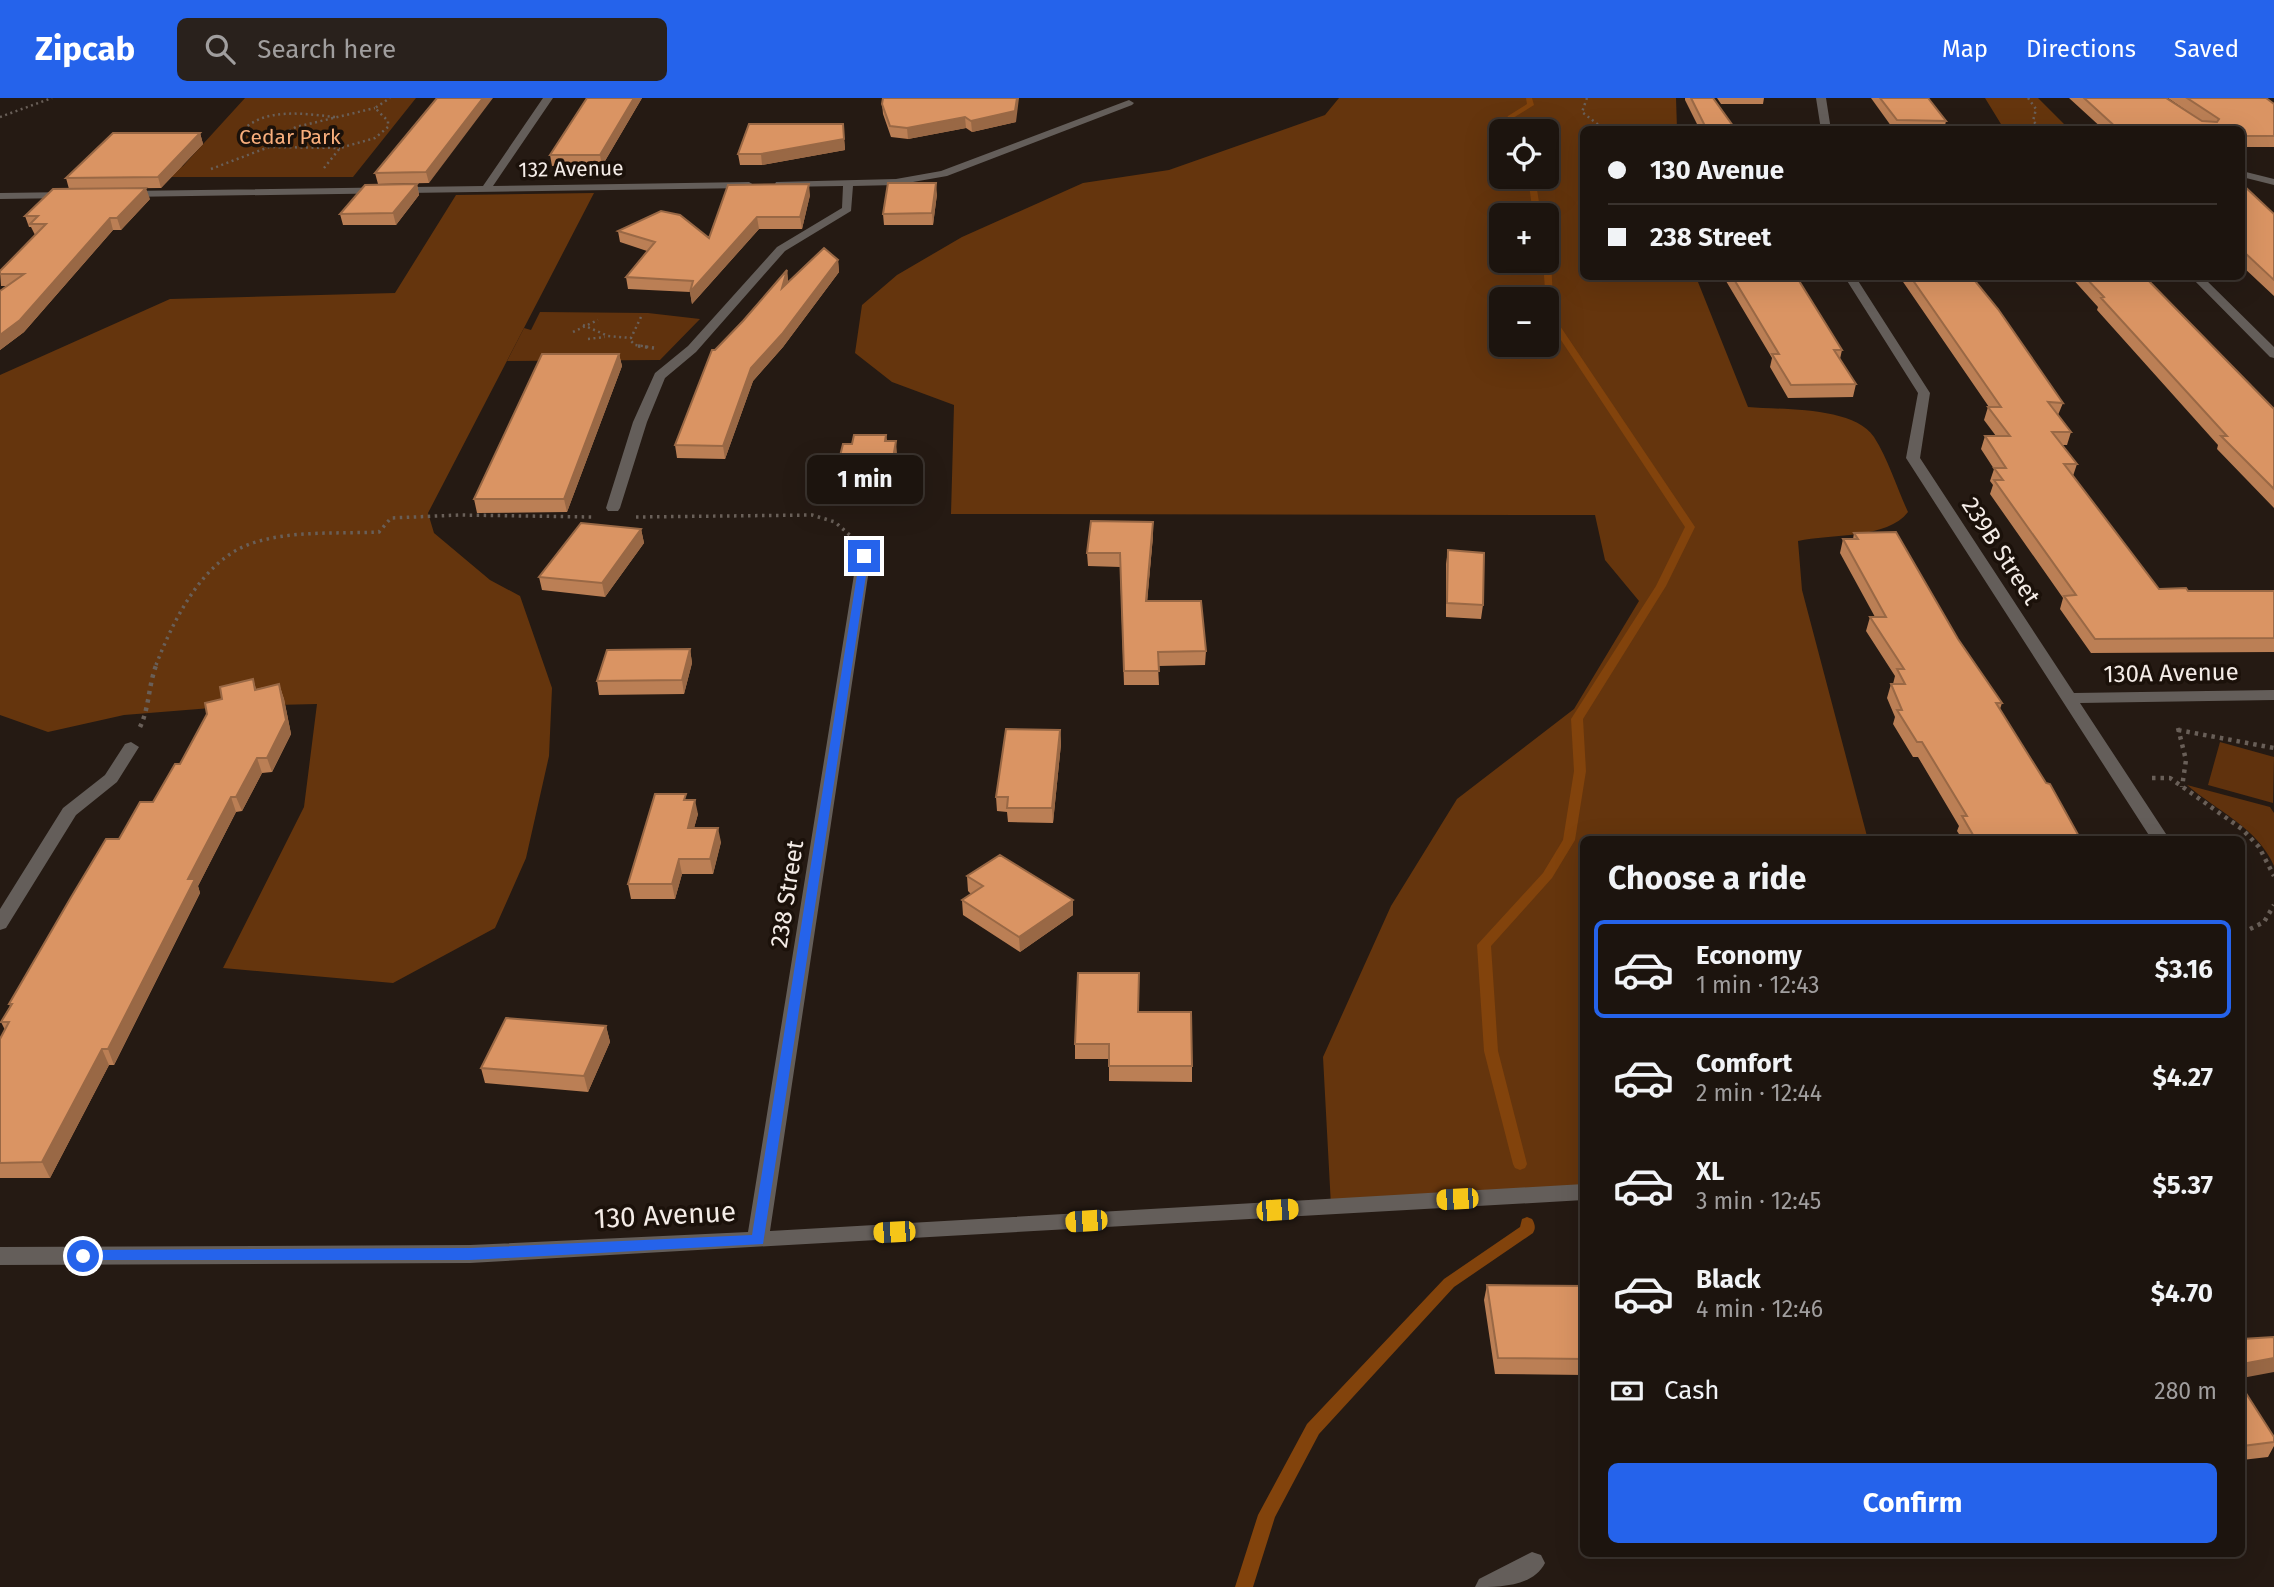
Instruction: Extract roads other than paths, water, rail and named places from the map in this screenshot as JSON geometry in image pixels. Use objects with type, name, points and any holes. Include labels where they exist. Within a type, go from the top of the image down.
[{"type":"street","points":[[485,190],[548,98]]},
{"type":"street","points":[[1821,98],[1825,126]]},
{"type":"street","points":[[769,185],[896,182],[943,174],[1129,103]]},
{"type":"street","points":[[2245,175],[2274,182]]},
{"type":"street","points":[[613,508],[640,422],[659,376],[687,353],[781,248],[847,209],[848,183]]},
{"type":"street","name":"132 Avenue","points":[[118,195],[756,185]]},
{"type":"street","points":[[0,205],[5,196],[77,195]]},
{"type":"street","name":"239B Street","points":[[1852,280],[1924,393],[1913,458],[2158,836]]},
{"type":"street","points":[[2199,280],[2274,354]]},
{"type":"street","name":"238 Street","points":[[758,1240],[864,556]]},
{"type":"street","name":"130A Avenue","points":[[2068,698],[2274,695]]},
{"type":"street","points":[[0,923],[69,812],[111,778],[131,747]]},
{"type":"street","name":"130 Avenue","points":[[0,1256],[470,1254],[1580,1192]]},
{"type":"street","points":[[1488,1587],[1532,1563]]},
{"type":"waterway","points":[[1509,119],[1531,105],[1529,98]]},
{"type":"waterway","points":[[1533,189],[1535,203]]},
{"type":"waterway","points":[[1520,1164],[1491,1051],[1484,945],[1548,875],[1569,840],[1580,771],[1577,719],[1661,586],[1690,527],[1550,317],[1548,273]]},
{"type":"waterway","points":[[1244,1587],[1267,1515],[1313,1429],[1449,1283],[1528,1229],[1527,1223]]},
{"type":"park label","name":"Cedar Park","points":[[290,137]]}]
